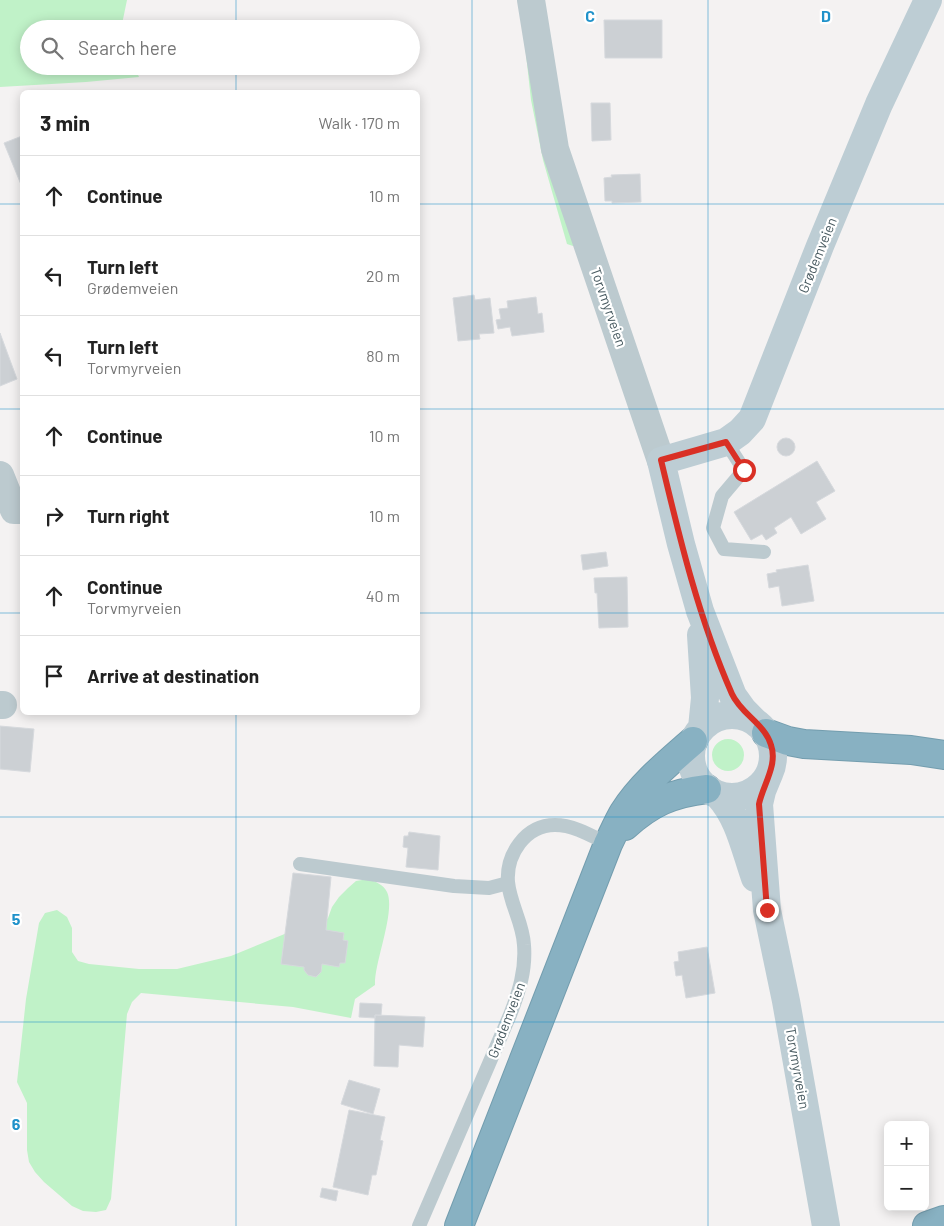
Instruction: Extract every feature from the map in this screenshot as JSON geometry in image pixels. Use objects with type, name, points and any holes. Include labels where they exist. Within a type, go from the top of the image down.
[{"type":"highway","points":[[760,728],[788,741],[804,744],[911,750],[944,755]]},
{"type":"highway","points":[[459,1226],[608,844],[624,813],[640,790],[698,734]]},
{"type":"highway","points":[[608,844],[625,826],[653,805],[677,794],[712,792]]},
{"type":"highway","points":[[927,1226],[944,1220]]},
{"type":"main road","name":"Grødemveien","points":[[661,460],[726,442],[740,432],[752,419],[816,255],[871,122],[928,0]]},
{"type":"main road","name":"Torvmyrveien","points":[[661,460],[681,544],[700,611],[733,696],[760,728]]},
{"type":"main road","name":"Torvmyrveien","points":[[698,734],[705,698],[700,611]]},
{"type":"main road","points":[[733,715],[745,717],[760,728],[772,746],[773,760],[769,774],[753,792],[730,798],[712,792],[698,780],[692,768],[690,754],[698,734],[711,720],[733,715]]},
{"type":"main road","name":"Torvmyrveien","points":[[769,774],[759,804],[767,910],[786,1001],[826,1226]]},
{"type":"main road","name":"Torvmyrveien","points":[[712,792],[728,805],[767,910]]},
{"type":"street","name":"Torvmyrveien","points":[[531,0],[555,149],[661,460]]},
{"type":"street","points":[[0,475],[14,510],[20,510]]},
{"type":"lane","points":[[726,442],[744,470],[722,496],[713,528],[724,549],[764,552]]},
{"type":"lane","name":"Grødemveien","points":[[419,1226],[510,1015],[522,980],[525,962],[523,931],[508,883],[509,865],[513,852],[520,841],[531,832],[544,826],[556,825],[571,828],[608,844]]},
{"type":"lane","points":[[300,864],[454,886],[490,888],[508,883]]},
{"type":"green space","points":[[0,0],[127,0],[123,20],[20,20],[20,75],[138,75],[139,77],[0,87]]},
{"type":"green space","points":[[520,0],[575,245],[573,246],[567,244],[543,160],[531,100]]},
{"type":"green space","points":[[728,739],[740,743],[744,755],[740,767],[728,771],[716,767],[712,755],[716,743]]},
{"type":"green space","points":[[368,879],[379,884],[387,892],[389,911],[375,985],[355,999],[351,1018],[293,1007],[141,993],[132,1002],[127,1014],[111,1199],[106,1210],[96,1212],[83,1211],[72,1206],[44,1182],[29,1162],[27,1150],[27,1103],[17,1082],[26,999],[39,923],[45,913],[57,910],[67,917],[72,928],[72,952],[78,961],[89,964],[139,969],[177,969],[231,956],[287,933],[320,926],[328,918],[332,907],[339,897],[348,888],[356,881]]},
{"type":"building","points":[[604,20],[662,20],[662,58],[605,58]]},
{"type":"building","points":[[591,103],[610,103],[611,140],[592,141]]},
{"type":"building","points":[[20,137],[20,182],[4,143]]},
{"type":"building","points":[[640,174],[641,202],[612,203],[612,201],[605,201],[604,178],[612,177],[611,175]]},
{"type":"building","points":[[474,295],[475,300],[490,298],[494,333],[479,334],[480,339],[458,341],[453,298]]},
{"type":"building","points":[[536,297],[538,314],[542,313],[544,332],[512,336],[510,327],[498,329],[496,320],[501,319],[499,309],[508,308],[507,301]]},
{"type":"building","points":[[0,333],[17,379],[0,386]]},
{"type":"building","points":[[786,438],[792,441],[795,447],[792,453],[786,456],[780,453],[777,447],[780,441]]},
{"type":"building","points":[[817,461],[835,491],[816,502],[826,519],[801,534],[791,517],[774,528],[777,533],[766,540],[762,534],[751,540],[734,512]]},
{"type":"building","points":[[606,552],[608,566],[583,570],[581,555]]},
{"type":"building","points":[[808,565],[814,601],[782,606],[779,586],[769,588],[767,574],[777,572],[776,570]]},
{"type":"building","points":[[627,577],[628,627],[599,628],[594,578]]},
{"type":"building","points":[[0,726],[34,729],[30,772],[0,769]]},
{"type":"building","points":[[409,832],[440,836],[438,870],[406,867],[408,848],[403,847],[404,836],[408,836]]},
{"type":"building","points":[[293,873],[331,877],[326,930],[344,933],[343,940],[348,941],[345,963],[340,963],[339,967],[322,964],[321,972],[316,977],[308,975],[304,967],[281,964]]},
{"type":"building","points":[[707,947],[715,993],[686,998],[682,975],[676,976],[674,962],[679,961],[678,952]]},
{"type":"building","points":[[360,1003],[382,1004],[381,1015],[375,1015],[375,1018],[359,1017]]},
{"type":"building","points":[[375,1015],[425,1017],[423,1047],[399,1045],[398,1067],[374,1066]]},
{"type":"building","points":[[349,1080],[380,1089],[373,1114],[341,1104]]},
{"type":"building","points":[[349,1110],[385,1117],[380,1140],[383,1141],[376,1175],[372,1175],[368,1195],[333,1187]]},
{"type":"building","points":[[322,1188],[338,1191],[336,1201],[320,1197]]},
{"type":"route","points":[[744,470],[726,442],[661,460],[681,544],[700,611],[733,696],[743,710],[766,733],[772,746],[773,760],[759,804],[767,910]]}]
